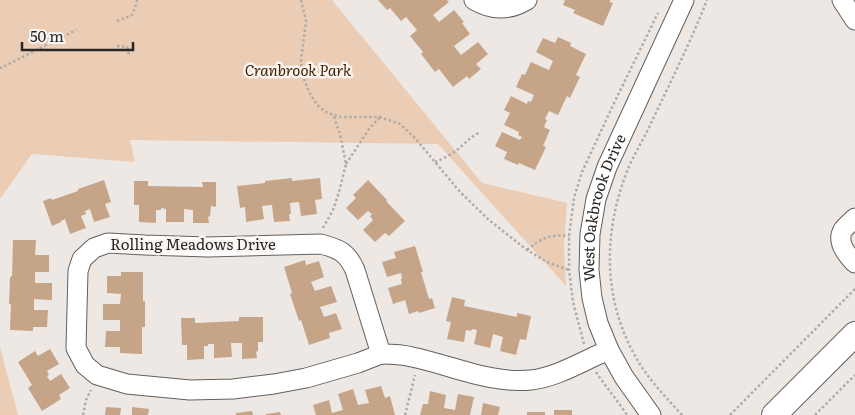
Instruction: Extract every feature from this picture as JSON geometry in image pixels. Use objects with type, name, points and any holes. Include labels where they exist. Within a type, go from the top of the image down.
[{"type":"main road","points":[[774,415],[855,334]]},
{"type":"street","points":[[474,0],[493,8],[518,5],[527,0]]},
{"type":"street","name":"West Oakbrook Drive","points":[[651,415],[624,377],[609,350],[598,323],[592,298],[589,270],[590,234],[596,199],[607,167],[684,0]]},
{"type":"street","points":[[842,0],[855,20]]},
{"type":"street","points":[[855,218],[843,231],[840,242],[847,256],[855,263]]},
{"type":"street","name":"Rolling Meadows Drive","points":[[381,354],[351,260],[335,248],[321,244],[208,247],[108,243],[94,248],[82,258],[78,270],[76,348],[85,365],[97,375],[127,384],[190,390],[233,389],[306,378],[358,364],[381,354],[397,354],[418,358],[498,379],[532,380],[562,371],[609,350]]},
{"type":"path","points":[[117,21],[132,15],[136,0]]},
{"type":"path","points":[[301,0],[306,21],[301,61],[302,74],[309,92],[318,104],[326,112],[339,117],[380,117],[400,124],[415,138],[460,192],[490,220],[527,250],[547,262],[569,270]]},
{"type":"path","points":[[682,415],[646,374],[623,330],[614,302],[610,273],[611,229],[618,198],[629,167],[663,98],[707,0]]},
{"type":"path","points":[[0,67],[76,30]]},
{"type":"path","points":[[117,46],[127,47],[129,55]]},
{"type":"path","points":[[333,114],[340,134],[346,164]]},
{"type":"path","points":[[321,244],[324,226],[333,210],[346,164],[369,129],[380,117]]},
{"type":"path","points":[[436,162],[480,132]]},
{"type":"path","points":[[527,250],[540,240],[557,235],[569,236]]},
{"type":"path","points":[[730,415],[855,289]]},
{"type":"path","points":[[405,415],[418,358]]},
{"type":"path","points":[[596,372],[627,415]]},
{"type":"path","points":[[815,415],[855,375]]},
{"type":"path","points":[[83,415],[86,400],[94,384]]},
{"type":"green space","name":"Cranbrook Park","points":[[0,0],[332,0],[482,183],[567,203],[564,247],[566,286],[438,144],[130,140],[135,162],[32,154],[0,199]]},
{"type":"green space","points":[[0,347],[18,415],[0,415]]},
{"type":"building","points":[[378,0],[447,0],[449,2],[433,15],[439,22],[454,10],[464,22],[462,23],[470,34],[454,46],[461,55],[478,42],[488,54],[476,64],[481,69],[469,79],[467,76],[453,87],[439,69],[435,72],[421,54],[423,52],[410,36],[417,30],[406,17],[401,21],[390,8],[387,10]]},
{"type":"building","points":[[565,0],[610,0],[613,3],[603,26],[573,13],[575,10],[563,5]]},
{"type":"building","points":[[558,37],[571,43],[570,46],[586,54],[576,75],[580,77],[570,98],[567,96],[558,115],[549,111],[545,119],[547,120],[544,127],[550,130],[543,146],[546,147],[535,170],[504,159],[507,152],[495,146],[502,132],[520,140],[522,137],[518,135],[519,132],[504,125],[510,113],[504,110],[511,96],[527,104],[528,101],[531,102],[534,95],[516,87],[522,74],[525,75],[531,62],[549,70],[553,61],[536,52],[543,38],[555,43]]},
{"type":"building","points":[[292,178],[292,181],[320,178],[322,199],[315,200],[317,214],[301,216],[299,202],[290,203],[290,221],[274,222],[272,205],[262,206],[264,219],[246,222],[245,207],[240,208],[237,186]]},
{"type":"building","points":[[104,180],[111,202],[105,204],[110,217],[94,222],[90,209],[81,216],[86,228],[70,234],[65,219],[52,226],[43,201],[51,198],[52,200]]},
{"type":"building","points":[[368,180],[405,221],[389,236],[385,233],[375,242],[363,230],[373,220],[370,216],[372,214],[368,211],[358,220],[346,208],[356,198],[353,195]]},
{"type":"building","points":[[134,181],[148,181],[148,186],[203,187],[202,182],[216,182],[216,207],[211,206],[210,217],[208,216],[209,223],[193,223],[193,210],[184,209],[184,222],[166,222],[166,209],[161,208],[161,210],[156,210],[156,223],[139,222],[139,205],[134,205]]},
{"type":"building","points":[[13,240],[36,240],[35,255],[49,255],[49,272],[35,272],[35,283],[52,283],[52,300],[34,299],[34,310],[48,310],[47,327],[33,327],[33,331],[10,330],[11,304],[9,304]]},
{"type":"building","points":[[415,246],[429,299],[432,298],[435,308],[409,314],[405,300],[393,304],[388,288],[402,284],[401,273],[387,277],[382,262],[396,258],[394,252]]},
{"type":"building","points":[[305,260],[306,265],[319,261],[324,277],[311,282],[315,291],[331,286],[337,302],[320,307],[324,317],[336,313],[342,329],[329,333],[330,338],[309,345],[290,294],[292,293],[284,267]]},
{"type":"building","points":[[121,272],[143,272],[145,327],[142,327],[142,354],[120,353],[120,347],[105,347],[106,331],[120,331],[120,320],[103,320],[103,304],[120,304],[121,294],[107,293],[107,276],[121,276]]},
{"type":"building","points":[[452,297],[465,300],[464,306],[517,317],[517,313],[531,316],[526,340],[520,339],[516,355],[500,351],[503,337],[493,334],[490,348],[474,344],[477,330],[466,330],[464,342],[447,339],[451,322],[446,321]]},
{"type":"building","points":[[239,317],[263,317],[263,342],[258,342],[257,358],[242,359],[242,343],[231,343],[232,357],[214,358],[214,344],[208,344],[208,346],[204,346],[204,359],[187,360],[187,345],[182,345],[181,318],[195,318],[195,323],[239,321]]},
{"type":"building","points":[[50,349],[59,364],[47,371],[49,375],[47,376],[50,381],[61,374],[70,388],[59,395],[61,399],[42,411],[28,388],[32,385],[18,362],[35,351],[38,356]]},
{"type":"building","points":[[381,386],[385,398],[390,396],[395,415],[316,415],[313,405],[329,400],[332,413],[343,410],[338,394],[353,389],[358,405],[369,403],[365,390]]},
{"type":"building","points":[[430,391],[446,395],[444,408],[455,410],[458,394],[474,397],[470,415],[420,415],[423,404],[428,404]]},
{"type":"building","points":[[483,403],[500,407],[498,415],[481,415]]},
{"type":"building","points":[[106,407],[121,408],[120,415],[105,415]]},
{"type":"building","points":[[132,407],[149,409],[148,415],[132,415]]},
{"type":"building","points":[[554,410],[572,410],[572,415],[554,415]]},
{"type":"building","points":[[252,411],[253,415],[236,415],[236,413]]},
{"type":"building","points":[[280,412],[281,415],[266,415],[266,414]]},
{"type":"building","points":[[527,412],[545,412],[545,415],[527,415]]}]
